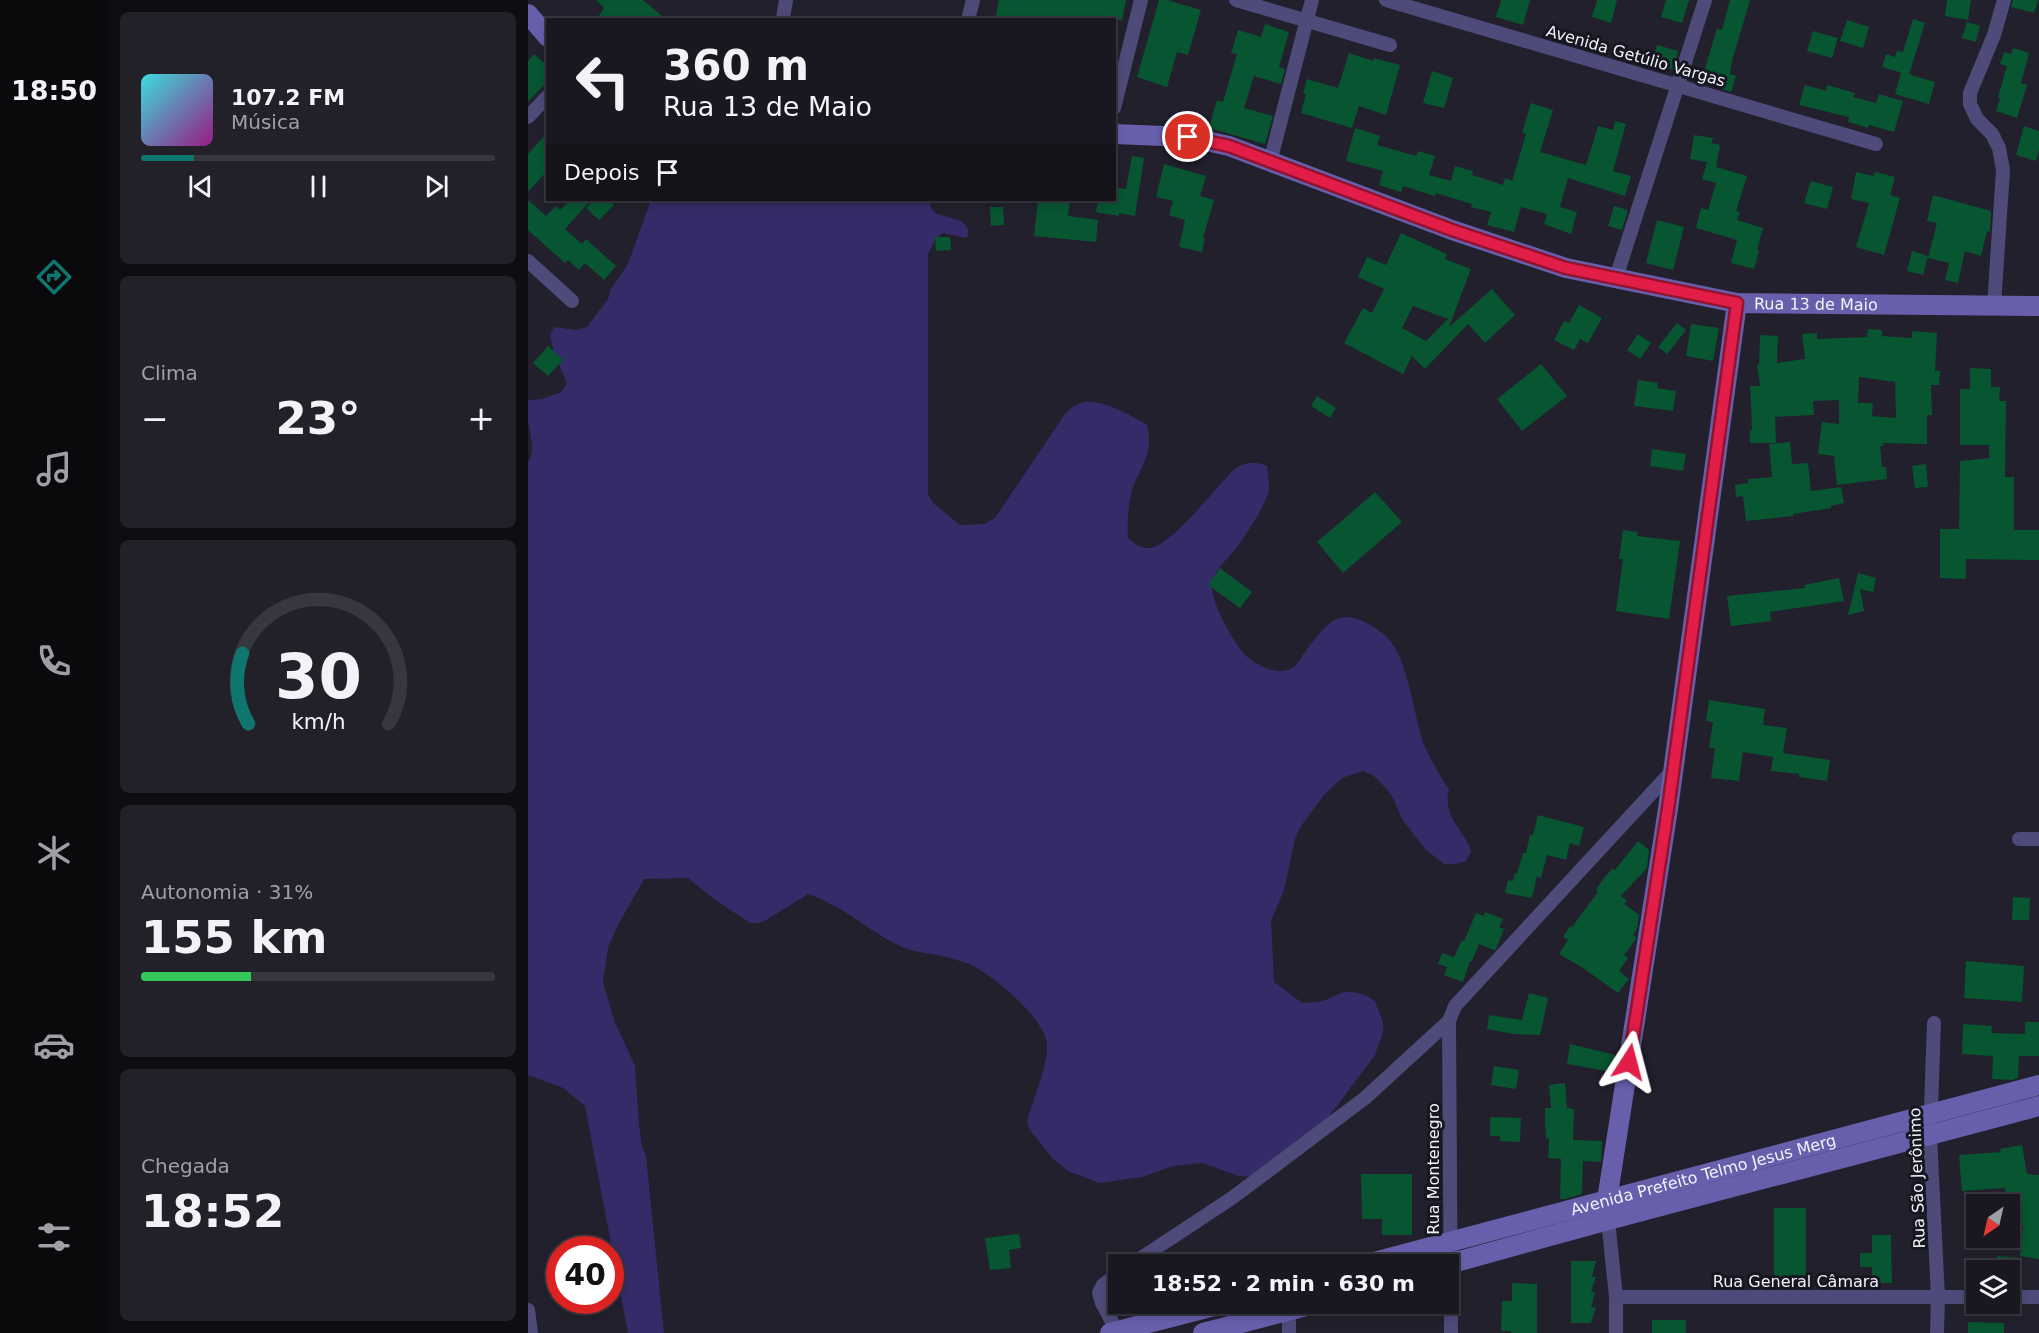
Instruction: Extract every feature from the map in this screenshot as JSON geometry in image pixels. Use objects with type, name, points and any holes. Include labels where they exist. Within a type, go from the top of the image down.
[{"type":"main road","points":[[528,14],[546,35]]},
{"type":"main road","name":"Rua 13 de Maio","points":[[1116,134],[1188,137],[1229,146],[1463,233],[1566,268],[1737,303],[2039,306]]},
{"type":"main road","points":[[1608,1210],[1673,770],[1737,303]]},
{"type":"main road","name":"Avenida Prefeito Telmo Jesus Merg","points":[[1459,1261],[1608,1210],[1931,1113],[2039,1085]]},
{"type":"main road","name":"Avenida Prefeito Telmo Jesus Merg","points":[[1405,1254],[1930,1136],[2039,1106]]},
{"type":"main road","points":[[1114,1332],[1183,1314]]},
{"type":"main road","points":[[1203,1333],[1277,1314]]},
{"type":"street","points":[[783,18],[786,0]]},
{"type":"street","points":[[968,18],[973,0]]},
{"type":"street","points":[[1116,100],[1141,0]]},
{"type":"street","points":[[1236,0],[1390,45]]},
{"type":"street","points":[[1270,162],[1312,0]]},
{"type":"street","name":"Avenida Getúlio Vargas","points":[[1386,0],[1876,144]]},
{"type":"street","points":[[1616,278],[1705,0]]},
{"type":"street","points":[[1994,306],[2003,170],[1999,148],[1992,134],[1977,119],[1970,104],[1970,93],[1994,35],[2004,0]]},
{"type":"street","points":[[528,117],[546,98]]},
{"type":"street","points":[[528,261],[572,301]]},
{"type":"street","name":"Rua Montenegro","points":[[1449,1254],[1449,1021],[1455,1006],[1673,770]]},
{"type":"street","points":[[2019,838],[2039,839]]},
{"type":"street","points":[[1146,1254],[1232,1198],[1365,1098],[1449,1021]]},
{"type":"street","name":"Rua São Jerônimo","points":[[1934,1023],[1930,1136],[1938,1297],[1937,1333]]},
{"type":"street","points":[[1608,1210],[1616,1297],[1616,1333]]},
{"type":"street","points":[[1108,1281],[1099,1293],[1114,1332]]},
{"type":"street","name":"Rua General Câmara","points":[[1616,1297],[1966,1297]]},
{"type":"street","points":[[2020,1298],[2039,1298]]},
{"type":"street","points":[[528,1310],[531,1333]]},
{"type":"street","points":[[1289,1314],[1289,1333]]},
{"type":"street","name":"Rua Montenegro","points":[[1450,1314],[1451,1333]]},
{"type":"shaded area","points":[[651,201],[929,201],[934,212],[958,220],[967,226],[968,231],[967,238],[943,233],[935,240],[928,254],[928,494],[933,503],[960,525],[984,524],[995,518],[1065,414],[1074,406],[1082,403],[1100,403],[1126,413],[1147,425],[1149,445],[1131,494],[1128,516],[1128,538],[1140,547],[1149,548],[1159,545],[1170,537],[1236,468],[1251,463],[1267,466],[1269,489],[1264,503],[1248,531],[1214,576],[1212,586],[1215,602],[1229,632],[1245,655],[1259,665],[1276,671],[1290,669],[1296,664],[1320,632],[1336,619],[1356,618],[1382,633],[1391,642],[1404,668],[1423,742],[1449,790],[1448,807],[1471,851],[1466,861],[1444,864],[1425,849],[1402,819],[1387,789],[1373,775],[1363,771],[1342,778],[1324,795],[1301,826],[1295,839],[1284,890],[1271,921],[1274,982],[1302,1003],[1323,1001],[1344,992],[1365,995],[1375,1001],[1383,1022],[1383,1032],[1375,1055],[1300,1155],[1260,1177],[1238,1176],[1203,1163],[1173,1166],[1142,1177],[1099,1183],[1068,1171],[1053,1159],[1030,1130],[1027,1121],[1047,1053],[1044,1035],[1029,1012],[1007,990],[984,972],[961,961],[900,946],[844,911],[808,894],[768,919],[759,923],[750,923],[688,878],[644,879],[608,948],[603,982],[614,1020],[635,1066],[639,1125],[642,1147],[646,1156],[664,1333],[628,1333],[624,1312],[624,1236],[610,1236],[585,1106],[563,1088],[528,1075],[528,463],[532,448],[528,400],[542,399],[561,392],[567,383],[554,353],[550,335],[554,327],[576,330],[587,327],[608,299],[611,289],[628,264]]},
{"type":"building","points":[[596,0],[643,0],[665,18],[597,18],[604,8]]},
{"type":"building","points":[[999,0],[1126,0],[1122,20],[1116,20],[1116,18],[995,18]]},
{"type":"building","points":[[1159,0],[1167,0],[1201,10],[1188,55],[1177,52],[1167,87],[1137,77]]},
{"type":"building","points":[[1501,0],[1530,0],[1523,25],[1496,17]]},
{"type":"building","points":[[1597,0],[1617,0],[1611,23],[1592,17]]},
{"type":"building","points":[[1666,0],[1689,0],[1682,23],[1661,17]]},
{"type":"building","points":[[1730,0],[1750,0],[1732,61],[1730,74],[1736,76],[1731,92],[1719,88],[1720,84],[1702,79],[1717,28],[1722,30]]},
{"type":"building","points":[[1947,0],[1971,0],[1968,20],[1945,16]]},
{"type":"building","points":[[2013,0],[2038,0],[2034,13],[2011,7]]},
{"type":"building","points":[[1913,19],[1925,23],[1909,75],[1882,67],[1886,54],[1895,57],[1897,51],[1903,52]]},
{"type":"building","points":[[1847,20],[1869,27],[1863,48],[1840,41]]},
{"type":"building","points":[[1967,22],[1980,26],[1976,42],[1962,38]]},
{"type":"building","points":[[1265,24],[1289,32],[1279,67],[1285,69],[1281,84],[1254,76],[1244,108],[1273,116],[1265,144],[1209,128],[1217,100],[1223,102],[1237,54],[1231,53],[1238,30],[1261,37]]},
{"type":"building","points":[[1813,31],[1838,38],[1832,58],[1807,51]]},
{"type":"building","points":[[1657,45],[1678,51],[1673,70],[1652,64]]},
{"type":"building","points":[[2013,48],[2029,53],[2021,83],[2027,85],[2017,118],[1996,111],[2007,66],[2000,64],[2004,52],[2011,54]]},
{"type":"building","points":[[1349,53],[1374,61],[1374,58],[1400,65],[1386,115],[1359,106],[1352,128],[1301,113],[1307,79],[1338,88]]},
{"type":"building","points":[[534,54],[546,64],[546,83],[528,102],[528,61]]},
{"type":"building","points":[[1432,71],[1453,78],[1444,108],[1423,103]]},
{"type":"building","points":[[1901,72],[1935,82],[1929,104],[1895,94]]},
{"type":"building","points":[[1805,85],[1826,91],[1827,85],[1855,93],[1853,97],[1876,103],[1879,94],[1903,101],[1894,132],[1869,125],[1868,128],[1848,122],[1849,117],[1799,105]]},
{"type":"building","points":[[1531,103],[1553,110],[1540,152],[1586,165],[1598,126],[1613,130],[1615,121],[1626,124],[1613,171],[1631,176],[1625,196],[1568,178],[1560,207],[1577,212],[1571,234],[1544,224],[1547,214],[1521,207],[1514,232],[1487,225],[1491,212],[1471,207],[1472,204],[1436,193],[1435,196],[1403,186],[1401,192],[1379,185],[1383,171],[1346,161],[1355,128],[1380,136],[1377,145],[1416,156],[1418,151],[1435,156],[1429,175],[1451,181],[1455,166],[1473,171],[1472,175],[1503,185],[1505,178],[1512,181],[1526,134],[1522,133]]},
{"type":"building","points":[[2024,126],[2039,131],[2039,150],[2036,161],[2016,155]]},
{"type":"building","points":[[546,134],[546,172],[528,192],[528,154]]},
{"type":"building","points":[[1694,135],[1713,138],[1711,146],[1713,143],[1720,145],[1716,167],[1747,176],[1736,211],[1740,212],[1737,220],[1763,228],[1754,269],[1731,263],[1737,240],[1696,228],[1701,208],[1708,210],[1716,183],[1702,179],[1707,162],[1690,159]]},
{"type":"building","points":[[1132,156],[1144,158],[1135,216],[1096,212],[1098,201],[1116,201],[1116,187],[1126,189]]},
{"type":"building","points":[[1164,164],[1206,176],[1200,196],[1214,200],[1203,238],[1205,238],[1202,252],[1179,247],[1185,220],[1169,215],[1173,201],[1156,197]]},
{"type":"building","points":[[1856,172],[1873,176],[1875,172],[1895,177],[1890,195],[1900,198],[1884,255],[1856,247],[1869,203],[1851,199]]},
{"type":"building","points":[[1811,181],[1833,187],[1827,209],[1804,203]]},
{"type":"building","points":[[1933,195],[1991,211],[1990,232],[1987,231],[1981,256],[1965,251],[1958,283],[1945,280],[1949,263],[1928,258],[1937,223],[1927,221]]},
{"type":"building","points":[[528,200],[546,216],[556,206],[560,210],[569,201],[590,201],[565,229],[582,244],[586,239],[616,266],[604,280],[585,263],[579,270],[568,260],[565,263],[528,230]]},
{"type":"building","points":[[593,201],[609,201],[614,205],[599,220],[586,208]]},
{"type":"building","points":[[1038,201],[1070,201],[1068,216],[1098,220],[1096,242],[1034,236]]},
{"type":"building","points":[[1614,206],[1628,210],[1622,230],[1608,226]]},
{"type":"building","points":[[990,207],[1003,207],[1004,225],[991,226]]},
{"type":"building","points":[[1657,220],[1684,227],[1673,270],[1646,263]]},
{"type":"building","points":[[1401,233],[1447,254],[1445,259],[1471,269],[1449,327],[1492,289],[1515,315],[1485,343],[1468,324],[1425,369],[1412,356],[1403,374],[1344,343],[1363,308],[1372,313],[1384,289],[1358,277],[1367,257],[1386,265]],"holes":[[[1413,306],[1448,319],[1426,341],[1402,328]]]},
{"type":"building","points":[[935,237],[950,237],[951,250],[936,251]]},
{"type":"building","points":[[1912,251],[1928,256],[1923,275],[1907,271]]},
{"type":"building","points":[[1579,305],[1602,318],[1588,343],[1580,339],[1574,350],[1554,340],[1564,321],[1569,323]]},
{"type":"building","points":[[1677,323],[1686,330],[1667,354],[1658,347]]},
{"type":"building","points":[[1691,324],[1719,328],[1713,361],[1686,356]]},
{"type":"building","points":[[1868,329],[1882,330],[1882,336],[1912,338],[1912,331],[1937,333],[1935,371],[1940,371],[1939,385],[1931,385],[1932,415],[1927,415],[1927,444],[1883,443],[1884,446],[1880,446],[1882,467],[1886,467],[1887,479],[1837,485],[1834,456],[1818,454],[1822,422],[1839,424],[1839,400],[1813,401],[1814,415],[1775,417],[1776,443],[1750,443],[1750,430],[1752,430],[1750,386],[1760,386],[1757,365],[1759,365],[1760,335],[1778,336],[1777,363],[1805,359],[1802,334],[1817,333],[1817,339],[1867,337]],"holes":[[[1859,377],[1895,382],[1896,418],[1872,416],[1873,403],[1858,403]]]},
{"type":"building","points":[[1638,334],[1651,343],[1640,359],[1627,350]]},
{"type":"building","points":[[548,346],[563,360],[548,376],[533,363]]},
{"type":"building","points":[[1541,364],[1567,396],[1522,431],[1497,399]]},
{"type":"building","points":[[1970,368],[1991,369],[1991,387],[2000,387],[1999,401],[2006,401],[2005,477],[2014,477],[2014,530],[2039,530],[2039,560],[1966,559],[1966,579],[1940,578],[1940,529],[1959,529],[1960,461],[1989,458],[1989,445],[1960,445],[1960,389],[1970,389]]},
{"type":"building","points":[[1638,380],[1658,383],[1657,388],[1676,391],[1673,411],[1634,406]]},
{"type":"building","points":[[1317,396],[1336,408],[1330,418],[1311,406]]},
{"type":"building","points":[[1790,442],[1792,464],[1808,463],[1811,491],[1841,487],[1844,503],[1831,506],[1831,508],[1793,514],[1793,516],[1746,521],[1743,496],[1736,497],[1735,485],[1748,483],[1748,479],[1772,477],[1769,444]]},
{"type":"building","points":[[1652,449],[1686,454],[1683,471],[1650,466]]},
{"type":"building","points":[[1926,464],[1928,487],[1915,488],[1912,466]]},
{"type":"building","points":[[1375,492],[1402,522],[1343,573],[1317,542]]},
{"type":"building","points":[[1623,530],[1638,532],[1637,536],[1680,541],[1669,619],[1616,611],[1623,559],[1619,559]]},
{"type":"building","points":[[1220,568],[1252,592],[1240,608],[1208,585]]},
{"type":"building","points":[[1858,573],[1876,578],[1873,592],[1860,589],[1864,611],[1848,615]]},
{"type":"building","points":[[1839,578],[1844,601],[1770,612],[1771,621],[1731,626],[1727,596],[1805,588],[1804,585]]},
{"type":"building","points":[[1709,700],[1765,709],[1763,725],[1787,728],[1783,753],[1830,760],[1827,781],[1799,777],[1799,774],[1771,771],[1773,757],[1743,752],[1739,781],[1711,778],[1715,748],[1709,748],[1713,722],[1706,721]]},
{"type":"building","points":[[1538,815],[1584,827],[1579,846],[1570,843],[1566,860],[1547,855],[1541,878],[1537,876],[1532,898],[1505,893],[1508,880],[1513,881],[1523,853],[1526,853]]},
{"type":"building","points":[[1638,841],[1649,850],[1647,868],[1621,896],[1627,901],[1624,904],[1639,915],[1637,929],[1633,935],[1636,939],[1624,955],[1628,958],[1619,971],[1629,979],[1618,993],[1559,954],[1568,940],[1563,937],[1570,926],[1572,927],[1598,892],[1596,890],[1603,879],[1613,868],[1615,870]]},
{"type":"building","points":[[2013,897],[2030,898],[2029,920],[2012,920]]},
{"type":"building","points":[[1485,912],[1503,919],[1499,927],[1504,929],[1496,949],[1479,944],[1463,982],[1444,975],[1447,967],[1438,964],[1442,953],[1454,957],[1476,913],[1484,916]]},
{"type":"building","points":[[1966,961],[2024,966],[2022,1002],[1964,998]]},
{"type":"building","points":[[1529,993],[1548,998],[1540,1035],[1514,1034],[1487,1029],[1489,1015],[1522,1020]]},
{"type":"building","points":[[2025,1022],[2039,1022],[2039,1056],[2019,1056],[2018,1078],[1992,1079],[1993,1056],[1962,1054],[1963,1024],[1992,1026],[1991,1033],[2025,1034]]},
{"type":"building","points":[[1570,1044],[1615,1055],[1612,1072],[1567,1064]]},
{"type":"building","points":[[1494,1066],[1519,1070],[1516,1089],[1491,1085]]},
{"type":"building","points":[[1565,1083],[1567,1108],[1574,1109],[1573,1140],[1602,1141],[1601,1162],[1583,1161],[1582,1194],[1560,1199],[1561,1159],[1548,1158],[1549,1139],[1546,1138],[1545,1108],[1551,1108],[1549,1085]]},
{"type":"building","points":[[1490,1117],[1521,1118],[1520,1142],[1500,1141],[1500,1136],[1490,1136]]},
{"type":"building","points":[[2022,1145],[2027,1174],[2039,1175],[2039,1259],[2020,1256],[2023,1226],[2020,1226],[2020,1194],[2005,1194],[2005,1188],[1962,1191],[1959,1155],[2001,1152],[2000,1149]]},
{"type":"building","points":[[1361,1174],[1412,1174],[1412,1235],[1382,1235],[1382,1219],[1362,1219]]},
{"type":"building","points":[[1774,1208],[1806,1208],[1806,1278],[1774,1278]]},
{"type":"building","points":[[1019,1234],[1021,1248],[1009,1250],[1011,1268],[990,1270],[985,1238]]},
{"type":"building","points":[[1872,1235],[1891,1235],[1892,1283],[1872,1283],[1872,1267],[1860,1267],[1860,1253],[1872,1253]]},
{"type":"building","points":[[1997,1256],[2021,1258],[2020,1288],[2020,1260],[1997,1260]]},
{"type":"building","points":[[1571,1261],[1596,1261],[1592,1277],[1596,1277],[1591,1292],[1595,1292],[1591,1308],[1596,1307],[1591,1323],[1571,1323]]},
{"type":"building","points":[[1512,1283],[1537,1284],[1537,1333],[1501,1331],[1502,1301],[1512,1301]]},
{"type":"building","points":[[1652,1320],[1686,1320],[1686,1333],[1652,1333]]},
{"type":"building","points":[[1968,1322],[2004,1323],[2004,1333],[1968,1333]]},
{"type":"route","points":[[1188,137],[1229,146],[1452,230],[1566,268],[1737,303],[1668,809],[1629,1062]]}]
